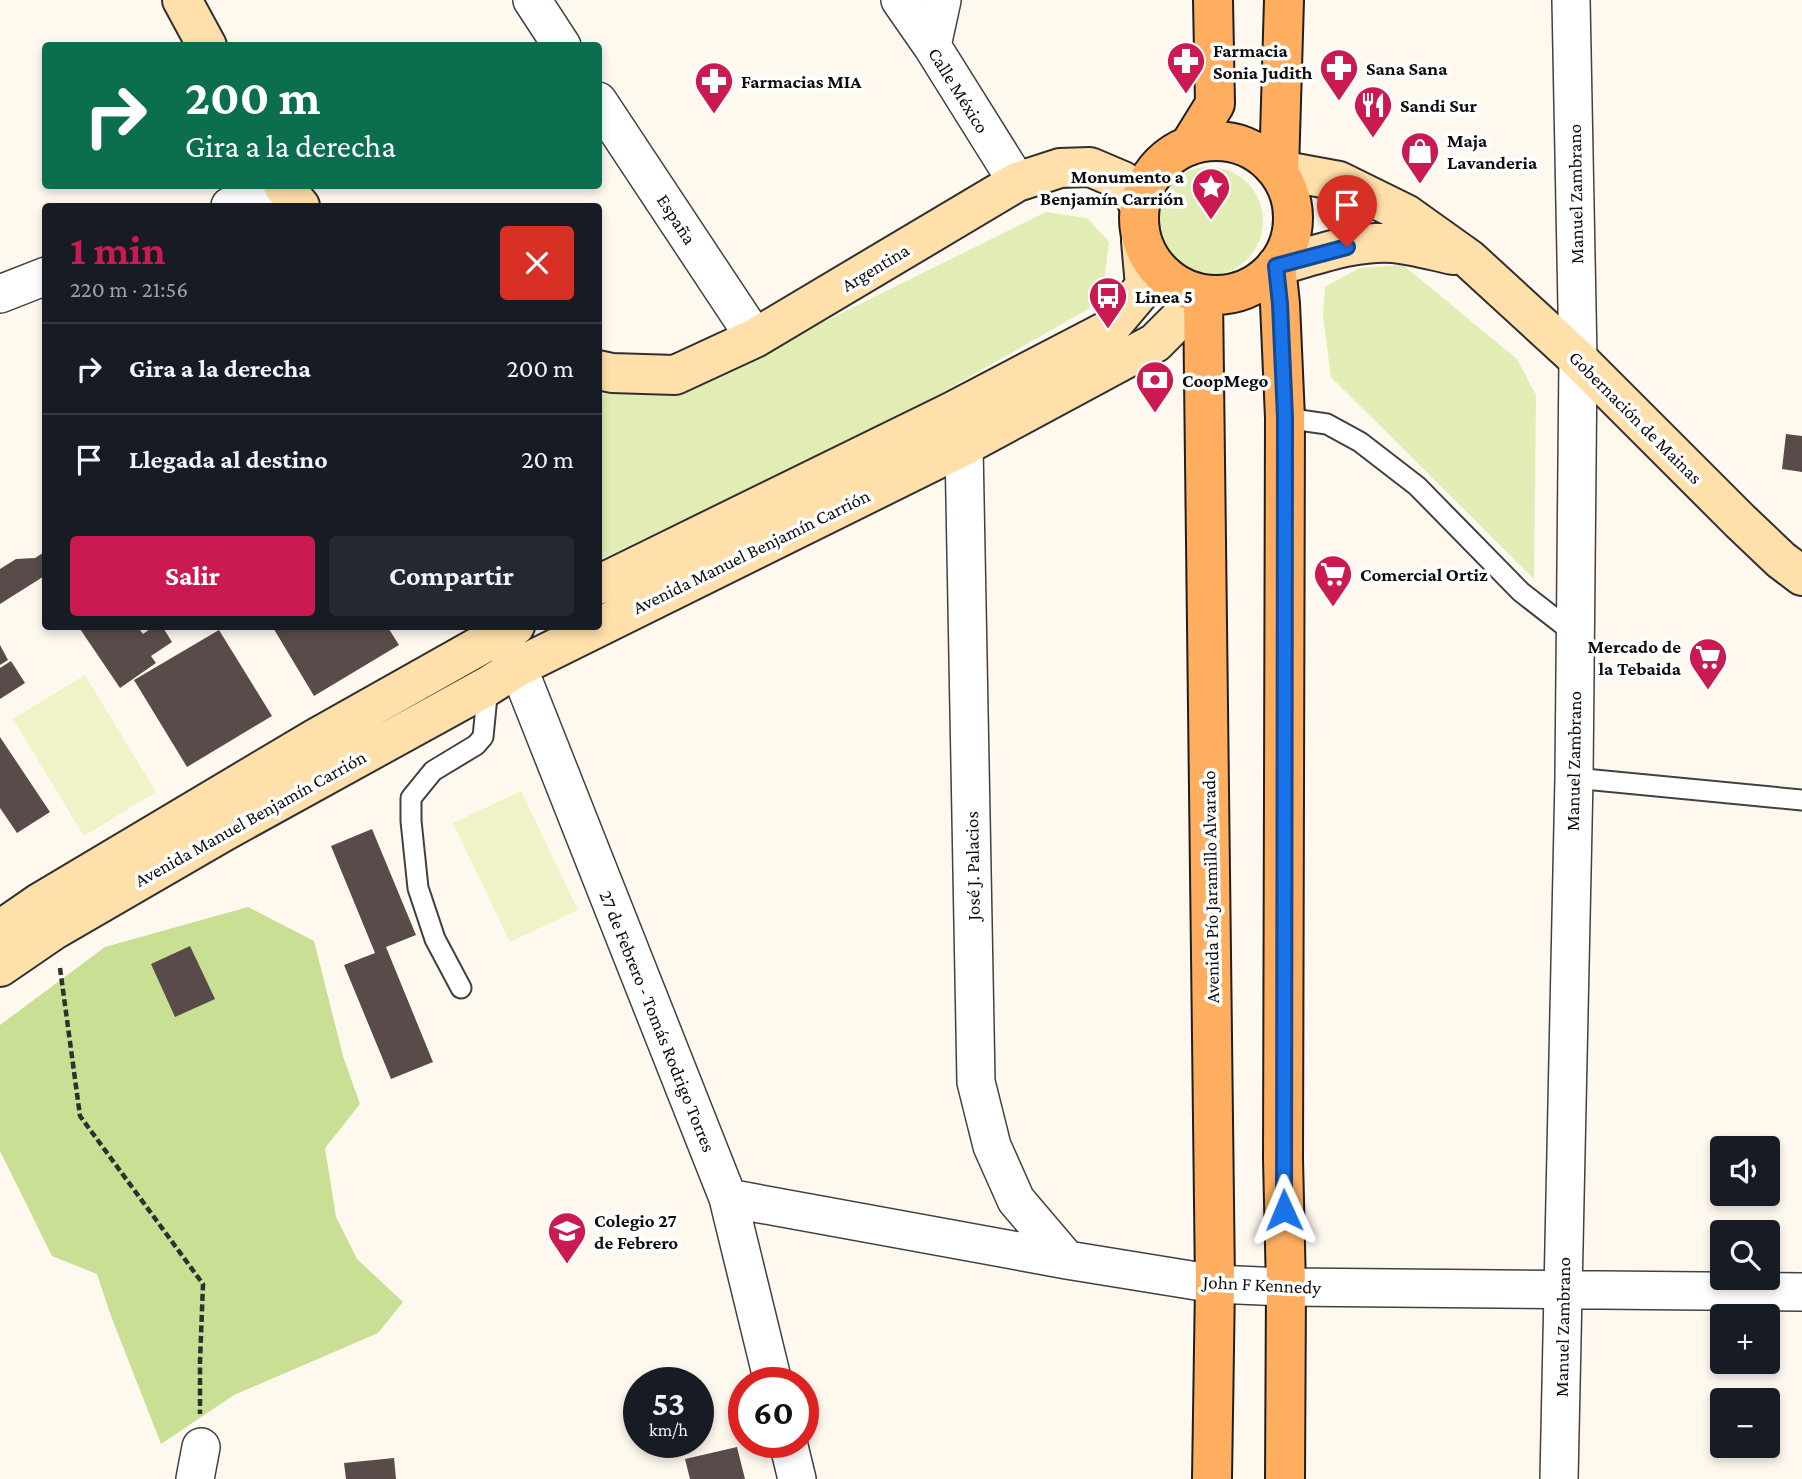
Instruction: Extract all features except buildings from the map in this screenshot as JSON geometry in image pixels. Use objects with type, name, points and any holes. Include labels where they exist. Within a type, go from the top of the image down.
[{"type":"main road","points":[[182,0],[205,42]]},
{"type":"main road","points":[[1189,146],[1215,104],[1213,0]]},
{"type":"main road","points":[[1279,170],[1283,0]]},
{"type":"main road","points":[[1212,142],[1236,145],[1262,155],[1279,170],[1289,186],[1293,206],[1292,228],[1287,248],[1276,266],[1255,285],[1230,294],[1203,295],[1186,291],[1164,276],[1147,257],[1140,223],[1145,185],[1156,169],[1172,155],[1189,146],[1212,142]]},
{"type":"main road","name":"Argentina","points":[[602,371],[675,375],[755,338],[1017,182],[1060,168],[1090,167],[1123,181],[1140,223]]},
{"type":"main road","name":"Gobernación de Mainas","points":[[1279,170],[1339,181],[1406,214],[1469,259],[1578,359],[1740,521],[1802,576]]},
{"type":"main road","name":"Avenida Manuel Benjamín Carrión","points":[[602,622],[958,429],[1108,330],[1145,286],[1140,223]]},
{"type":"main road","points":[[1276,266],[1347,247],[1374,243],[1396,243],[1469,259]]},
{"type":"main road","points":[[1276,266],[1285,418],[1285,1479]]},
{"type":"main road","name":"Avenida Manuel Benjamín Carrión","points":[[602,583],[1156,344],[1203,295]]},
{"type":"main road","name":"Avenida Pío Jaramillo Alvarado","points":[[1203,295],[1215,1284],[1212,1479]]},
{"type":"main road","name":"Avenida Manuel Benjamín Carrión","points":[[0,930],[39,903],[500,630]]},
{"type":"main road","name":"Avenida Manuel Benjamín Carrión","points":[[0,967],[54,930],[223,832],[588,630]]},
{"type":"street","points":[[532,0],[559,42]]},
{"type":"street","name":"Calle México","points":[[900,0],[1017,182]]},
{"type":"street","points":[[932,46],[942,0]]},
{"type":"street","name":"Manuel Zambrano","points":[[1559,1479],[1574,778],[1578,359],[1571,0]]},
{"type":"street","name":"España","points":[[602,107],[755,338]]},
{"type":"street","points":[[248,203],[290,196]]},
{"type":"street","points":[[0,294],[42,278]]},
{"type":"street","name":"José J. Palacios","points":[[958,429],[976,1082],[992,1146],[1017,1200],[1067,1260]]},
{"type":"street","name":"27 de Febrero - Tomás Rodrigo Torres","points":[[502,630],[503,676],[729,1198],[769,1367]]},
{"type":"street","name":"John F Kennedy","points":[[729,1198],[1067,1260],[1215,1284],[1802,1292]]},
{"type":"street","points":[[792,1458],[797,1479]]},
{"type":"lane","points":[[1285,418],[1327,424],[1360,442],[1417,486],[1521,592],[1575,634]]},
{"type":"lane","points":[[461,988],[435,939],[418,888],[411,798],[433,771],[477,745],[483,737],[503,676]]},
{"type":"lane","points":[[1574,778],[1802,800]]},
{"type":"path","points":[[54,930],[80,1116],[203,1284],[198,1463]]},
{"type":"green space","points":[[1209,167],[1230,171],[1247,183],[1259,200],[1263,221],[1259,242],[1247,259],[1230,271],[1209,275],[1188,271],[1171,259],[1159,242],[1155,221],[1159,200],[1171,183],[1188,171]]},
{"type":"green space","points":[[1046,212],[1087,218],[1109,242],[1102,301],[901,416],[602,559],[602,394],[682,392]]},
{"type":"green space","points":[[1403,265],[1517,359],[1536,395],[1534,579],[1331,377],[1323,316],[1325,287],[1359,268]]},
{"type":"green space","points":[[85,675],[156,792],[84,836],[13,719]]},
{"type":"green space","points":[[521,791],[578,910],[510,942],[453,823]]},
{"type":"green space","points":[[248,907],[314,941],[343,1056],[360,1104],[325,1148],[336,1217],[357,1259],[403,1302],[378,1333],[234,1395],[161,1444],[97,1274],[52,1256],[0,1151],[0,1025],[105,947]]},
{"type":"place","name":"Farmacia Sonia Judith","points":[[1186,95]]},
{"type":"place","name":"Sana Sana","points":[[1339,102]]},
{"type":"place","name":"Farmacias MIA","points":[[714,115]]},
{"type":"place","name":"Sandi Sur","points":[[1373,139]]},
{"type":"place","name":"Maja Lavanderia","points":[[1420,185]]},
{"type":"place","name":"Monumento a Benjamín Carrión","points":[[1211,221]]},
{"type":"place","name":"Linea 5","points":[[1108,330]]},
{"type":"place","name":"CoopMego","points":[[1155,414]]},
{"type":"place","name":"Comercial Ortiz","points":[[1333,608]]},
{"type":"place","name":"Mercado de la Tebaida","points":[[1708,691]]},
{"type":"place","name":"Colegio 27 de Febrero","points":[[567,1265]]},
{"type":"route","points":[[1284,1210],[1285,418],[1276,266],[1347,247]]}]
